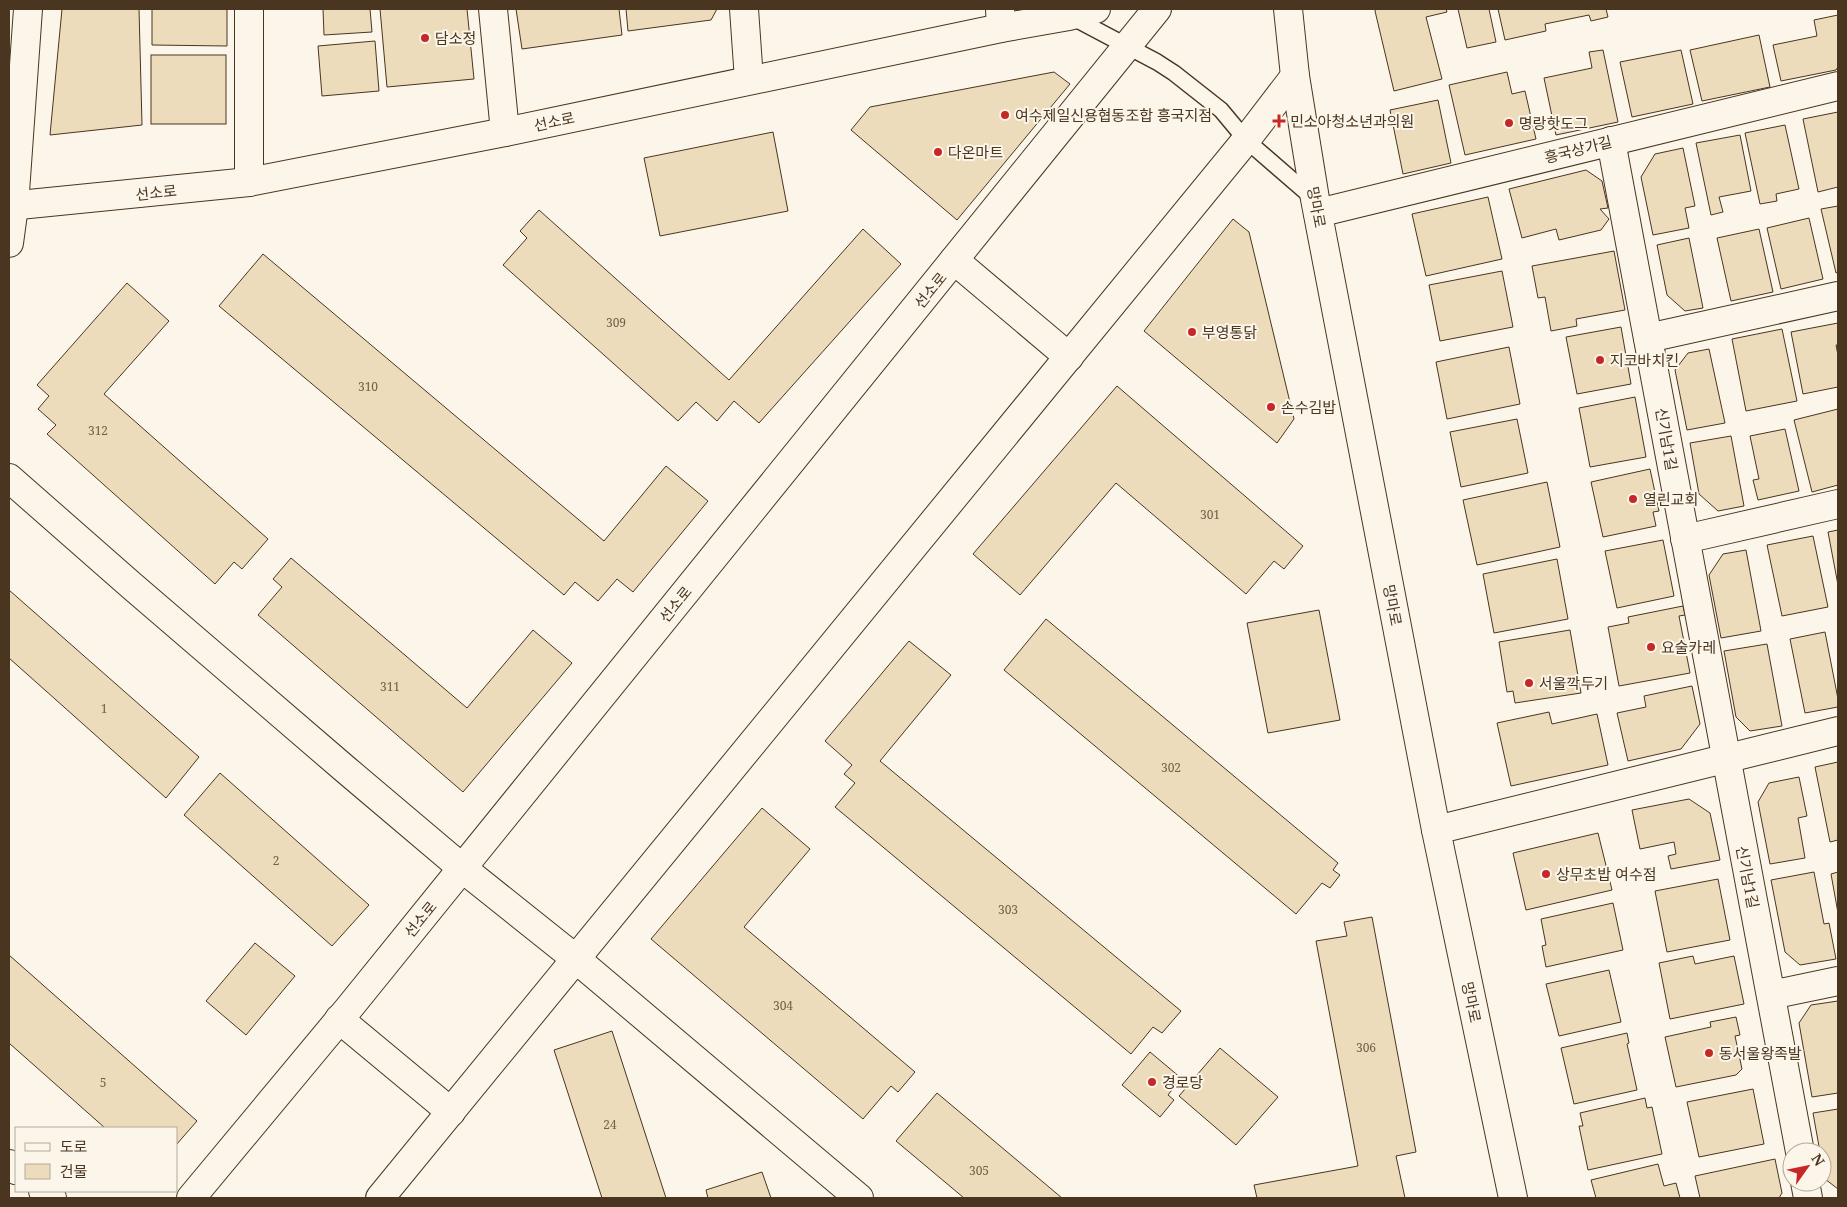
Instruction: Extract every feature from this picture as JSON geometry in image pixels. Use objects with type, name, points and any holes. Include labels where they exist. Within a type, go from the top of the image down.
[{"type":"street","points":[[9,242],[28,9]]},
{"type":"street","points":[[248,182],[250,9]]},
{"type":"street","points":[[493,9],[505,132]]},
{"type":"street","points":[[744,9],[749,80]]},
{"type":"street","name":"선소로","points":[[11,206],[248,182],[505,132],[749,80],[1000,18],[1069,16],[1096,9]]},
{"type":"street","name":"선소로","points":[[190,1198],[462,868],[1157,9]]},
{"type":"street","name":"망마로","points":[[1288,9],[1295,76],[1316,206],[1436,830],[1512,1198]]},
{"type":"street","points":[[380,1198],[1246,140],[1295,76]]},
{"type":"street","name":"흥국상가길","points":[[1316,206],[1611,141],[1838,86]]},
{"type":"street","name":"신기남1길","points":[[1611,141],[1798,1142]]},
{"type":"street","points":[[954,260],[1068,357]]},
{"type":"street","points":[[1648,338],[1838,296]]},
{"type":"street","points":[[9,478],[139,593],[462,868],[576,959],[859,1198]]},
{"type":"street","points":[[1685,539],[1838,504]]},
{"type":"street","points":[[1436,830],[1838,731]]},
{"type":"street","points":[[1770,995],[1838,981]]},
{"type":"street","points":[[339,1019],[451,1112]]},
{"type":"lane","points":[[1069,16],[1157,62],[1191,85],[1221,110],[1246,140],[1316,206]]},
{"type":"building","points":[[62,9],[139,9],[142,125],[50,135]]},
{"type":"building","points":[[152,9],[227,9],[227,46],[152,45]]},
{"type":"building","points":[[323,9],[370,9],[372,32],[324,35]]},
{"type":"building","points":[[380,9],[467,9],[474,79],[387,87]]},
{"type":"building","points":[[516,9],[619,9],[622,35],[522,49]]},
{"type":"building","points":[[626,9],[717,9],[711,20],[628,31]]},
{"type":"building","points":[[1376,9],[1446,9],[1447,12],[1426,17],[1442,79],[1394,91]]},
{"type":"building","points":[[1458,9],[1489,9],[1496,42],[1467,48]]},
{"type":"building","points":[[1498,9],[1606,9],[1608,17],[1591,21],[1589,15],[1545,24],[1546,31],[1505,40]]},
{"type":"building","points":[[1838,15],[1838,67],[1836,70],[1781,81],[1773,45],[1817,36],[1814,20]]},
{"type":"building","points":[[1759,35],[1770,87],[1702,101],[1690,50]]},
{"type":"building","points":[[375,41],[379,91],[322,96],[318,46]]},
{"type":"building","points":[[1603,50],[1618,122],[1556,135],[1544,78],[1592,68],[1589,52]]},
{"type":"building","points":[[1681,50],[1693,104],[1632,117],[1620,62]]},
{"type":"building","points":[[151,55],[226,55],[226,124],[151,124]]},
{"type":"building","points":[[1054,72],[1070,84],[957,220],[851,130],[870,107]]},
{"type":"building","points":[[1507,72],[1512,94],[1525,91],[1536,139],[1465,155],[1449,85]]},
{"type":"building","points":[[1438,100],[1451,163],[1403,174],[1390,110]]},
{"type":"building","points":[[1838,112],[1838,187],[1818,192],[1803,119]]},
{"type":"building","points":[[1785,125],[1799,189],[1776,194],[1777,201],[1760,204],[1745,133]]},
{"type":"building","points":[[773,132],[788,211],[660,236],[644,158]]},
{"type":"building","points":[[1740,135],[1751,191],[1719,197],[1723,212],[1711,215],[1696,143]]},
{"type":"building","points":[[1683,148],[1695,206],[1685,208],[1689,228],[1653,235],[1641,177],[1655,154]]},
{"type":"building","points":[[1586,170],[1602,181],[1608,208],[1600,209],[1609,219],[1601,230],[1559,240],[1556,229],[1522,238],[1509,189]]},
{"type":"building","points":[[1488,197],[1502,259],[1426,276],[1412,214]]},
{"type":"building","points":[[1838,206],[1838,272],[1836,273],[1821,209]]},
{"type":"building","points":[[539,210],[729,380],[863,229],[901,264],[759,423],[734,401],[717,421],[696,402],[678,421],[503,265],[527,238],[520,231]]},
{"type":"building","points":[[1809,218],[1823,279],[1781,289],[1767,228]]},
{"type":"building","points":[[1233,219],[1249,232],[1294,419],[1277,443],[1144,331]]},
{"type":"building","points":[[1759,229],[1773,292],[1731,301],[1717,238]]},
{"type":"building","points":[[1689,238],[1703,308],[1685,311],[1667,295],[1657,245]]},
{"type":"building","points":[[1614,251],[1625,310],[1576,319],[1577,326],[1551,331],[1545,297],[1538,298],[1532,266]]},
{"type":"building","points":[[263,254],[604,541],[666,466],[708,501],[633,592],[617,579],[598,601],[575,582],[564,595],[219,306]]},
{"type":"building","points":[[1502,271],[1513,327],[1440,341],[1429,285]]},
{"type":"building","points":[[127,283],[169,321],[104,394],[268,539],[242,569],[234,562],[215,584],[47,434],[56,425],[38,409],[49,396],[37,385]]},
{"type":"building","points":[[1838,323],[1838,345],[1836,345],[1838,355],[1838,387],[1803,394],[1791,332]]},
{"type":"building","points":[[1621,327],[1631,384],[1577,394],[1566,337]]},
{"type":"building","points":[[1782,329],[1797,401],[1746,411],[1732,339]]},
{"type":"building","points":[[1509,347],[1520,404],[1447,419],[1436,362]]},
{"type":"building","points":[[1709,349],[1725,423],[1687,430],[1675,370],[1688,353]]},
{"type":"building","points":[[1117,386],[1303,546],[1284,569],[1274,561],[1246,594],[1116,483],[1020,595],[973,554]]},
{"type":"building","points":[[1635,397],[1646,457],[1590,467],[1579,408]]},
{"type":"building","points":[[1838,409],[1838,485],[1812,492],[1794,420]]},
{"type":"building","points":[[1517,419],[1528,473],[1461,487],[1450,432]]},
{"type":"building","points":[[1785,429],[1799,491],[1758,500],[1753,480],[1759,479],[1750,436]]},
{"type":"building","points":[[1731,436],[1744,506],[1718,511],[1699,494],[1690,443]]},
{"type":"building","points":[[1650,469],[1659,511],[1653,512],[1656,526],[1603,537],[1591,482]]},
{"type":"building","points":[[1547,482],[1560,547],[1477,565],[1463,500]]},
{"type":"building","points":[[1838,530],[1838,585],[1828,532]]},
{"type":"building","points":[[1813,536],[1828,607],[1782,616],[1767,545]]},
{"type":"building","points":[[1663,540],[1674,596],[1617,608],[1605,551]]},
{"type":"building","points":[[1746,550],[1761,631],[1721,638],[1709,575],[1723,554]]},
{"type":"building","points":[[291,558],[467,708],[533,630],[572,663],[463,792],[258,615],[282,587],[273,579]]},
{"type":"building","points":[[1557,559],[1568,619],[1494,633],[1483,574]]},
{"type":"building","points":[[9,590],[199,757],[166,798],[9,658]]},
{"type":"building","points":[[1683,606],[1685,615],[1679,616],[1690,673],[1619,686],[1608,627],[1629,623],[1628,617]]},
{"type":"building","points":[[1319,610],[1340,720],[1268,733],[1247,623]]},
{"type":"building","points":[[1046,619],[1338,863],[1333,870],[1340,875],[1330,888],[1322,883],[1296,914],[1004,670]]},
{"type":"building","points":[[1570,630],[1581,693],[1515,703],[1513,691],[1507,692],[1499,642]]},
{"type":"building","points":[[1825,632],[1838,707],[1805,713],[1790,639]]},
{"type":"building","points":[[909,641],[951,675],[880,761],[1181,1011],[1162,1033],[1153,1027],[1131,1054],[835,807],[855,783],[844,774],[852,765],[825,741]]},
{"type":"building","points":[[1767,644],[1782,726],[1750,731],[1736,717],[1724,651]]},
{"type":"building","points":[[1692,686],[1700,724],[1681,749],[1628,761],[1617,713],[1646,707],[1644,696]]},
{"type":"building","points":[[1549,712],[1552,724],[1597,714],[1608,765],[1511,786],[1497,723]]},
{"type":"building","points":[[1838,762],[1838,840],[1830,842],[1815,767]]},
{"type":"building","points":[[220,773],[369,905],[332,946],[184,815]]},
{"type":"building","points":[[1799,777],[1807,816],[1798,818],[1805,858],[1770,864],[1758,802],[1769,783]]},
{"type":"building","points":[[1689,799],[1710,813],[1720,860],[1671,869],[1668,856],[1676,854],[1674,842],[1640,849],[1632,810]]},
{"type":"building","points":[[762,808],[810,849],[744,927],[915,1072],[898,1092],[891,1086],[863,1119],[651,939]]},
{"type":"building","points":[[1598,833],[1612,890],[1526,910],[1513,853]]},
{"type":"building","points":[[1814,872],[1824,924],[1829,923],[1836,959],[1800,965],[1785,952],[1771,880]]},
{"type":"building","points":[[1838,872],[1838,913],[1831,874]]},
{"type":"building","points":[[1718,879],[1730,940],[1667,952],[1655,891]]},
{"type":"building","points":[[1613,903],[1623,950],[1546,967],[1542,946],[1546,945],[1541,919]]},
{"type":"building","points":[[1372,917],[1416,1152],[1396,1156],[1405,1198],[1257,1198],[1254,1185],[1358,1166],[1316,941],[1347,936],[1344,922]]},
{"type":"building","points":[[255,943],[295,976],[246,1035],[206,1001]]},
{"type":"building","points":[[9,955],[197,1121],[178,1143],[178,1127],[104,1127],[9,1043]]},
{"type":"building","points":[[1693,956],[1695,964],[1734,956],[1744,1004],[1670,1019],[1659,963]]},
{"type":"building","points":[[1609,970],[1621,1022],[1559,1036],[1546,984]]},
{"type":"building","points":[[1838,1001],[1838,1093],[1812,1097],[1799,1023],[1811,1005]]},
{"type":"building","points":[[1736,1017],[1740,1035],[1735,1036],[1742,1069],[1736,1075],[1676,1087],[1665,1037],[1711,1027],[1710,1022]]},
{"type":"building","points":[[612,1031],[666,1198],[602,1198],[554,1050]]},
{"type":"building","points":[[1627,1033],[1629,1043],[1627,1044],[1637,1090],[1574,1104],[1561,1048]]},
{"type":"building","points":[[1220,1048],[1278,1097],[1236,1145],[1179,1096]]},
{"type":"building","name":"경로당","points":[[1150,1052],[1181,1078],[1168,1095],[1174,1100],[1160,1117],[1122,1085]]},
{"type":"building","points":[[1753,1089],[1764,1144],[1699,1157],[1687,1102]]},
{"type":"building","points":[[937,1093],[1062,1198],[964,1198],[896,1141]]},
{"type":"building","points":[[1645,1098],[1647,1108],[1652,1107],[1662,1154],[1588,1170],[1579,1126],[1583,1126],[1580,1113]]},
{"type":"building","points":[[1838,1109],[1838,1189],[1832,1184],[1832,1142],[1818,1142],[1813,1113]]},
{"type":"building","points":[[1775,1159],[1782,1193],[1779,1198],[1700,1198],[1695,1176]]},
{"type":"building","points":[[1658,1164],[1664,1186],[1676,1183],[1680,1198],[1596,1198],[1591,1180]]},
{"type":"building","points":[[762,1172],[771,1198],[708,1198],[706,1190]]},
{"type":"place","name":"담소정","points":[[425,38]]},
{"type":"place","name":"여수제일신용협동조합 흥국지점","points":[[1005,115]]},
{"type":"place","name":"민소아청소년과의원","points":[[1279,121]]},
{"type":"place","name":"명랑핫도그","points":[[1509,123]]},
{"type":"place","name":"다온마트","points":[[938,152]]},
{"type":"place","name":"부영통닭","points":[[1192,332]]},
{"type":"place","name":"지코바치킨","points":[[1600,360]]},
{"type":"place","name":"손수김밥","points":[[1271,407]]},
{"type":"place","name":"열린교회","points":[[1633,499]]},
{"type":"place","name":"요술카레","points":[[1651,647]]},
{"type":"place","name":"서울깍두기","points":[[1529,683]]},
{"type":"place","name":"상무초밥 여수점","points":[[1546,874]]},
{"type":"place","name":"동서울왕족발","points":[[1709,1053]]},
{"type":"place","name":"경로당","points":[[1152,1082]]}]
